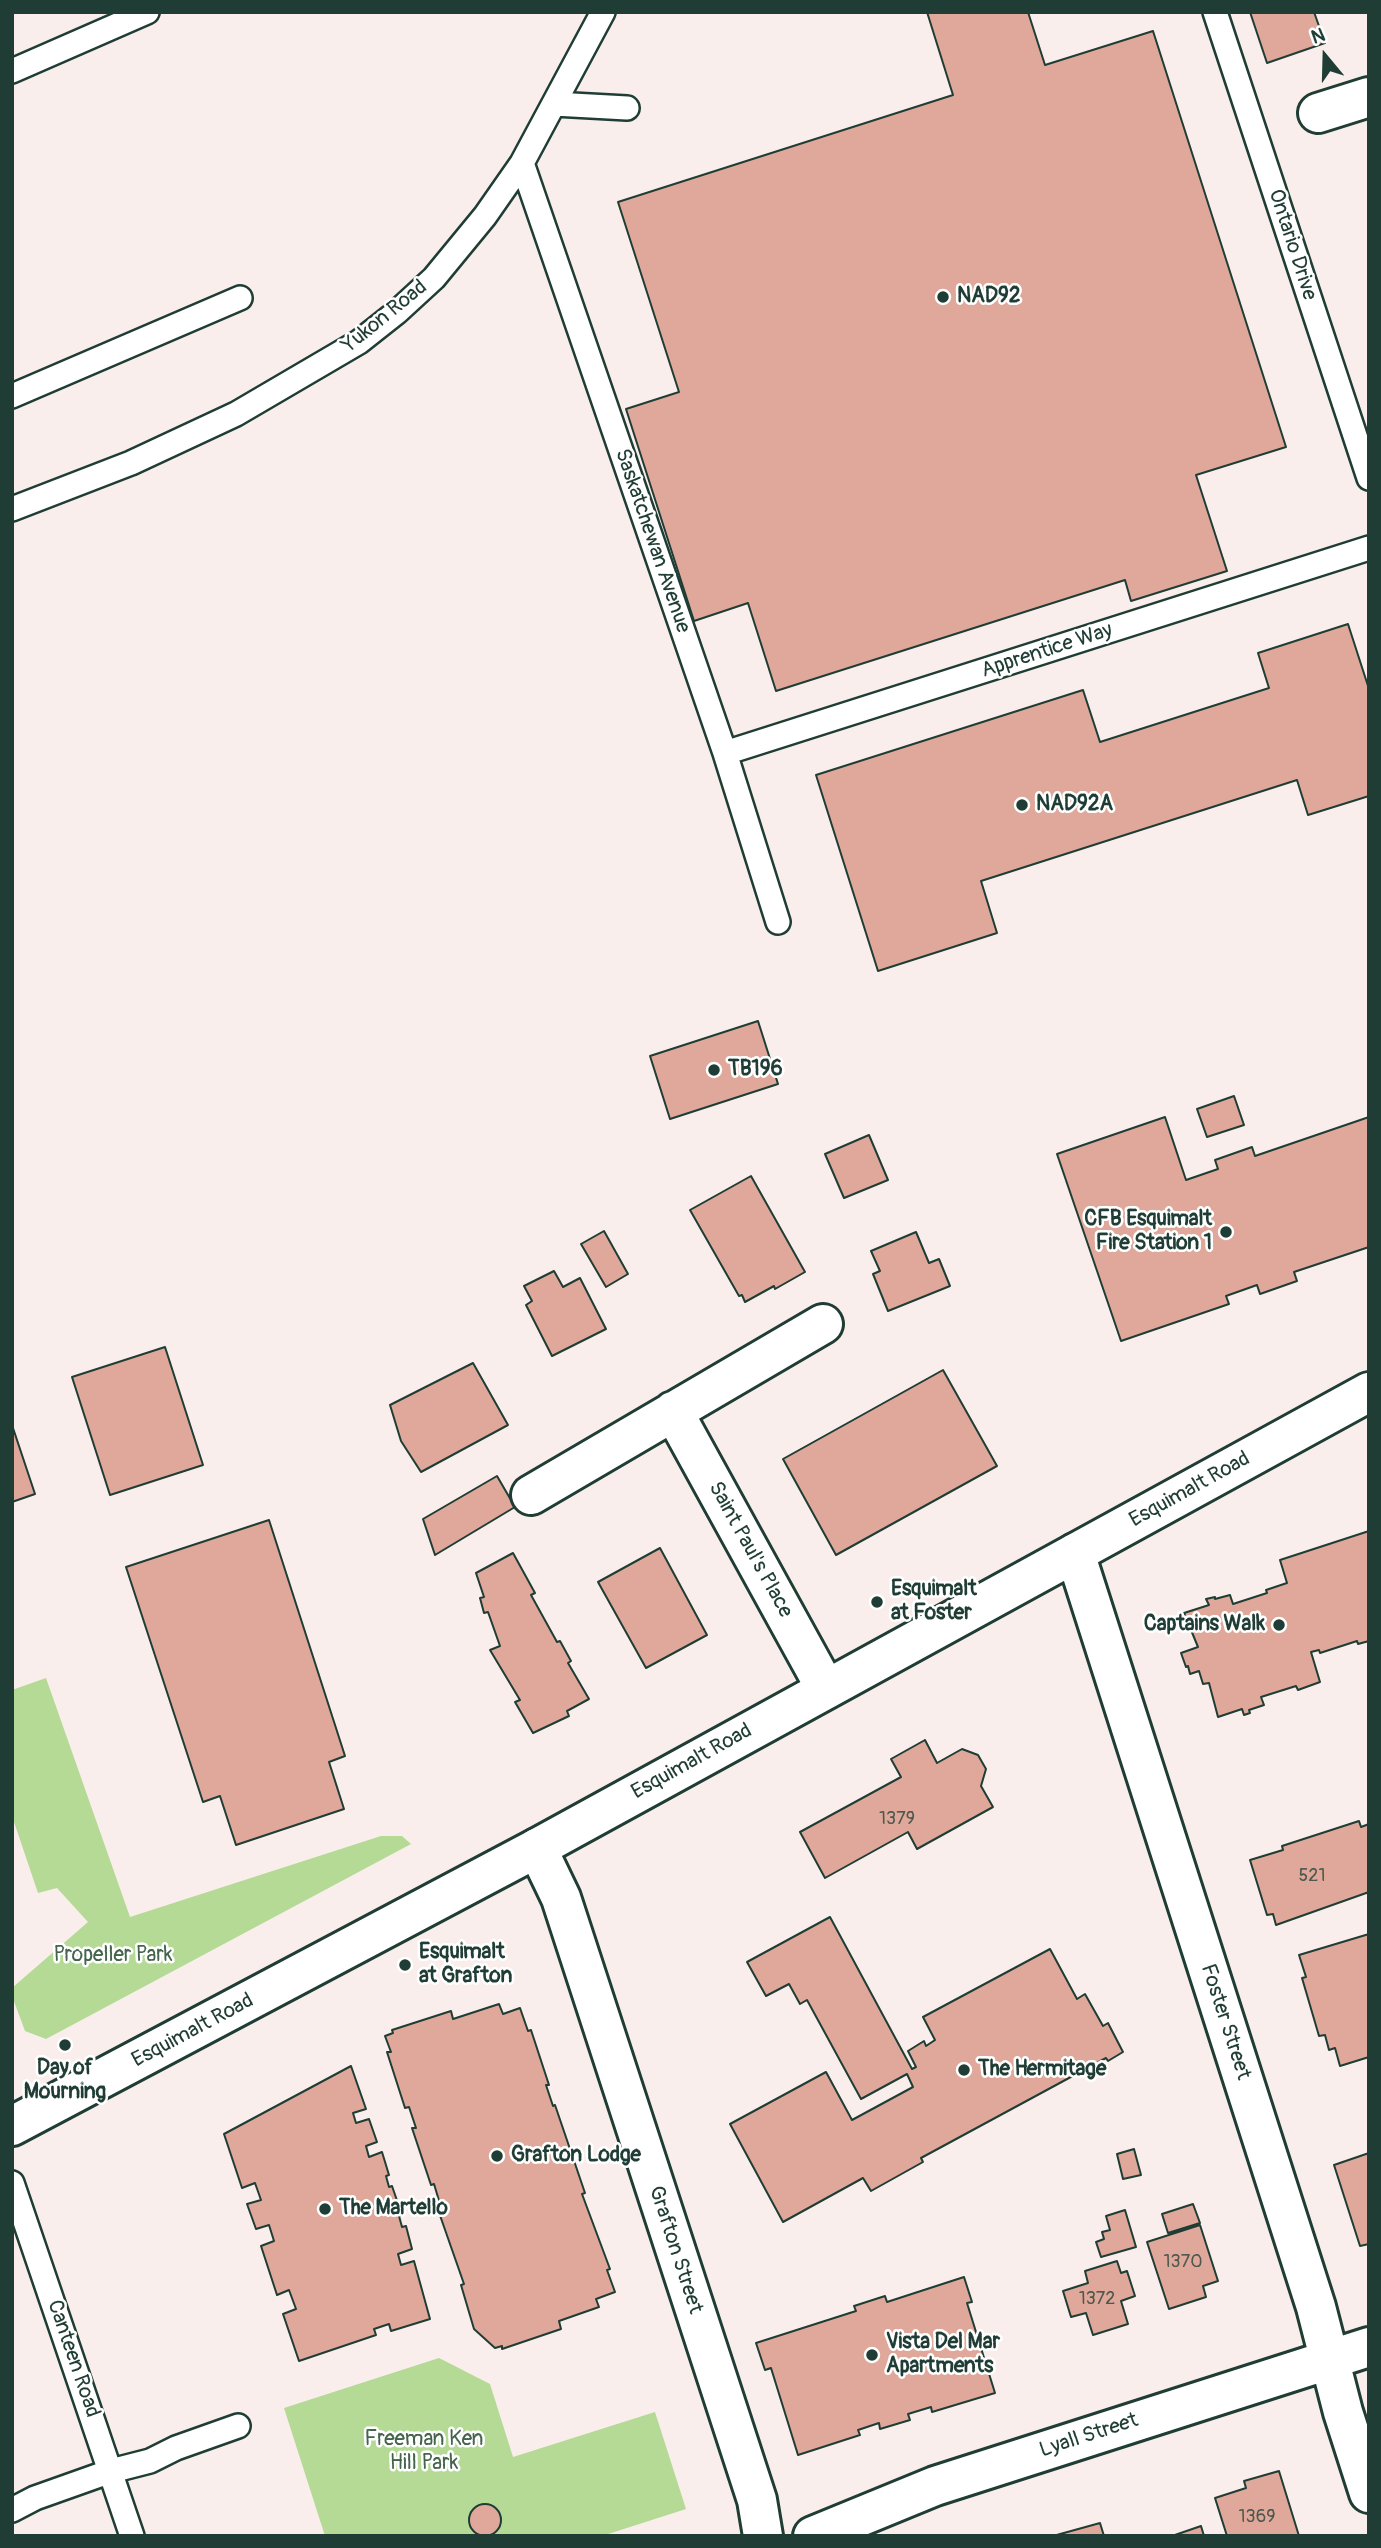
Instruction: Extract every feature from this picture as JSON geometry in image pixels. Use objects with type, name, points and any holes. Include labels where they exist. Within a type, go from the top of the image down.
[{"type":"street","points":[[1318,113],[1369,97]]},
{"type":"street","points":[[531,1495],[823,1324]]},
{"type":"street","name":"Esquimalt Road","points":[[12,2126],[537,1848],[1369,1392]]},
{"type":"street","name":"Saint Paul's Place","points":[[673,1411],[826,1689]]},
{"type":"street","name":"Foster Street","points":[[1075,1553],[1316,2307],[1343,2412],[1369,2493]]},
{"type":"street","name":"Grafton Street","points":[[537,1848],[561,1898],[758,2500],[763,2536]]},
{"type":"street","name":"Lyall Street","points":[[813,2536],[935,2486],[1369,2347]]},
{"type":"lane","points":[[12,71],[147,12]]},
{"type":"lane","name":"Yukon Road","points":[[12,509],[162,450],[236,414],[359,342],[397,312],[434,278],[485,216],[522,163],[603,12]]},
{"type":"lane","name":"Ontario Drive","points":[[1214,12],[1369,478]]},
{"type":"lane","points":[[554,104],[627,108]]},
{"type":"lane","name":"Saskatchewan Avenue","points":[[522,163],[725,753],[778,922]]},
{"type":"lane","points":[[12,396],[240,298]]},
{"type":"lane","name":"Apprentice Way","points":[[725,753],[1369,548]]},
{"type":"lane","name":"Canteen Road","points":[[12,2183],[132,2536]]},
{"type":"lane","points":[[12,2511],[35,2498],[111,2471],[150,2461],[176,2448],[239,2426]]},
{"type":"green space","name":"Propeller Park","points":[[46,1678],[130,1917],[381,1836],[402,1836],[411,1844],[46,2039],[25,2031],[12,1996],[12,1988],[88,1922],[57,1888],[38,1893],[12,1816],[12,1690]]},
{"type":"green space","name":"Freeman Ken Hill Park","points":[[439,2358],[490,2384],[513,2457],[655,2412],[686,2509],[602,2536],[325,2536],[284,2408]]},
{"type":"building","name":"NAD92","points":[[927,12],[1028,12],[1045,65],[1153,31],[1286,447],[1196,475],[1227,571],[1131,601],[1125,580],[776,691],[748,603],[694,621],[626,409],[679,392],[618,202],[953,95]]},
{"type":"building","points":[[1250,12],[1314,12],[1325,43],[1267,63]]},
{"type":"building","name":"NAD92A","points":[[1348,624],[1369,689],[1369,796],[1308,815],[1297,780],[981,881],[997,933],[878,971],[816,775],[1083,690],[1100,742],[1269,688],[1258,653]]},
{"type":"building","name":"TB196","points":[[758,1021],[778,1084],[670,1119],[650,1056]]},
{"type":"building","points":[[1234,1096],[1244,1125],[1207,1137],[1197,1109]]},
{"type":"building","name":"CFB Esquimalt Fire Station 1","points":[[1165,1117],[1186,1180],[1218,1169],[1215,1160],[1252,1147],[1255,1156],[1369,1117],[1369,1247],[1294,1272],[1297,1281],[1260,1294],[1257,1285],[1226,1296],[1229,1304],[1121,1341],[1057,1154]]},
{"type":"building","points":[[869,1135],[888,1180],[844,1198],[825,1154]]},
{"type":"building","points":[[751,1176],[805,1272],[745,1302],[690,1210]]},
{"type":"building","points":[[604,1231],[628,1274],[606,1287],[581,1244]]},
{"type":"building","points":[[916,1232],[929,1263],[939,1259],[950,1286],[888,1311],[873,1274],[880,1271],[871,1251]]},
{"type":"building","points":[[554,1271],[563,1287],[580,1278],[606,1329],[552,1356],[526,1305],[532,1301],[524,1286]]},
{"type":"building","points":[[165,1347],[203,1465],[110,1495],[72,1377]]},
{"type":"building","points":[[473,1363],[508,1425],[421,1472],[401,1441],[390,1405]]},
{"type":"building","points":[[943,1370],[997,1466],[836,1555],[783,1459]]},
{"type":"building","points":[[12,1425],[35,1494],[12,1502]]},
{"type":"building","points":[[497,1476],[515,1507],[435,1555],[423,1519]]},
{"type":"building","points":[[269,1520],[345,1756],[329,1762],[344,1809],[236,1845],[220,1796],[203,1802],[126,1567]]},
{"type":"building","name":"Captains Walk","points":[[1369,1531],[1369,1641],[1358,1644],[1357,1641],[1320,1653],[1319,1650],[1311,1652],[1320,1682],[1298,1690],[1296,1686],[1261,1697],[1264,1705],[1249,1710],[1250,1713],[1244,1715],[1242,1709],[1218,1717],[1209,1683],[1203,1684],[1199,1671],[1190,1674],[1181,1653],[1198,1647],[1184,1613],[1209,1605],[1206,1599],[1230,1595],[1233,1604],[1267,1593],[1266,1590],[1287,1583],[1280,1560]]},
{"type":"building","points":[[660,1548],[707,1635],[646,1668],[598,1582]]},
{"type":"building","points":[[513,1553],[535,1593],[531,1595],[557,1642],[560,1641],[571,1661],[568,1663],[589,1699],[567,1711],[569,1716],[533,1733],[515,1702],[520,1700],[490,1650],[500,1646],[488,1612],[484,1613],[480,1598],[484,1597],[476,1573]]},
{"type":"building","points":[[925,1740],[937,1763],[962,1749],[978,1755],[986,1769],[981,1786],[993,1807],[917,1849],[908,1832],[825,1878],[800,1832],[901,1777],[891,1759]]},
{"type":"building","points":[[1359,1821],[1361,1827],[1369,1824],[1369,1892],[1276,1925],[1273,1914],[1267,1915],[1250,1860],[1283,1850],[1282,1846]]},
{"type":"building","name":"The Hermitage","points":[[830,1917],[912,2069],[916,2067],[908,2051],[924,2041],[926,2046],[935,2040],[923,2017],[1050,1949],[1077,1999],[1085,1994],[1103,2026],[1108,2023],[1123,2052],[1108,2061],[1106,2058],[921,2158],[923,2162],[871,2191],[863,2178],[783,2222],[730,2124],[826,2072],[852,2120],[913,2087],[907,2074],[861,2099],[807,2000],[800,2004],[789,1984],[766,1996],[747,1962]]},
{"type":"building","points":[[1369,1934],[1369,2057],[1340,2066],[1335,2048],[1329,2050],[1325,2035],[1319,2036],[1302,1978],[1306,1977],[1299,1955]]},
{"type":"building","name":"Grafton Lodge","points":[[499,2004],[503,2014],[520,2008],[528,2031],[531,2030],[549,2085],[546,2085],[585,2193],[582,2194],[610,2269],[607,2270],[615,2292],[596,2299],[599,2307],[559,2321],[561,2329],[502,2349],[502,2346],[495,2348],[474,2329],[461,2285],[464,2284],[436,2204],[440,2204],[434,2184],[431,2185],[412,2128],[416,2128],[409,2107],[405,2108],[387,2052],[391,2052],[385,2036],[393,2033],[392,2030],[451,2011],[453,2019]]},
{"type":"building","name":"The Martello","points":[[351,2066],[366,2109],[353,2113],[356,2123],[369,2119],[377,2142],[366,2146],[369,2157],[382,2152],[389,2175],[386,2176],[389,2187],[392,2186],[402,2215],[399,2216],[402,2227],[406,2226],[412,2249],[398,2254],[401,2265],[414,2261],[430,2319],[391,2331],[389,2324],[374,2329],[376,2335],[299,2361],[283,2314],[296,2309],[289,2290],[277,2295],[261,2246],[274,2241],[269,2225],[256,2229],[247,2204],[261,2200],[255,2183],[242,2188],[224,2134]]},
{"type":"building","points":[[1134,2149],[1141,2175],[1123,2179],[1117,2154]]},
{"type":"building","points":[[1369,2153],[1369,2244],[1360,2246],[1334,2165]]},
{"type":"building","points":[[1193,2204],[1200,2223],[1168,2233],[1162,2214]]},
{"type":"building","points":[[1125,2210],[1136,2247],[1101,2257],[1096,2242],[1104,2239],[1102,2232],[1110,2230],[1106,2216]]},
{"type":"building","points":[[1200,2225],[1218,2281],[1203,2286],[1206,2297],[1169,2309],[1147,2242]]},
{"type":"building","points":[[1117,2261],[1121,2273],[1127,2271],[1135,2296],[1121,2301],[1128,2324],[1093,2335],[1086,2313],[1071,2317],[1063,2291],[1088,2283],[1085,2271]]},
{"type":"building","name":"Vista Del Mar Apartments","points":[[964,2277],[972,2302],[967,2303],[995,2393],[932,2412],[931,2407],[908,2414],[910,2420],[880,2429],[879,2423],[858,2430],[860,2435],[798,2455],[771,2368],[765,2370],[756,2343],[856,2311],[854,2306],[885,2296],[887,2302]]},
{"type":"building","points":[[1279,2471],[1299,2536],[1227,2536],[1215,2498],[1246,2488],[1244,2481]]},
{"type":"building","points":[[485,2504],[496,2509],[501,2520],[496,2531],[485,2536],[474,2531],[469,2520],[474,2509]]},
{"type":"building","points":[[1100,2523],[1104,2536],[1053,2536]]},
{"type":"building","points":[[1201,2526],[1204,2536],[1172,2536]]},
{"type":"place","name":"NAD92","points":[[943,297]]},
{"type":"place","name":"NAD92A","points":[[1022,805]]},
{"type":"place","name":"TB196","points":[[714,1070]]},
{"type":"place","name":"CFB Esquimalt Fire Station 1","points":[[1226,1232]]},
{"type":"place","name":"Esquimalt at Foster","points":[[877,1602]]},
{"type":"place","name":"Captains Walk","points":[[1279,1625]]},
{"type":"place","name":"Esquimalt at Grafton","points":[[405,1965]]},
{"type":"place","name":"Day of Mourning","points":[[65,2045]]},
{"type":"place","name":"The Hermitage","points":[[964,2070]]},
{"type":"place","name":"Grafton Lodge","points":[[497,2156]]},
{"type":"place","name":"The Martello","points":[[325,2209]]},
{"type":"place","name":"Vista Del Mar Apartments","points":[[872,2355]]}]
